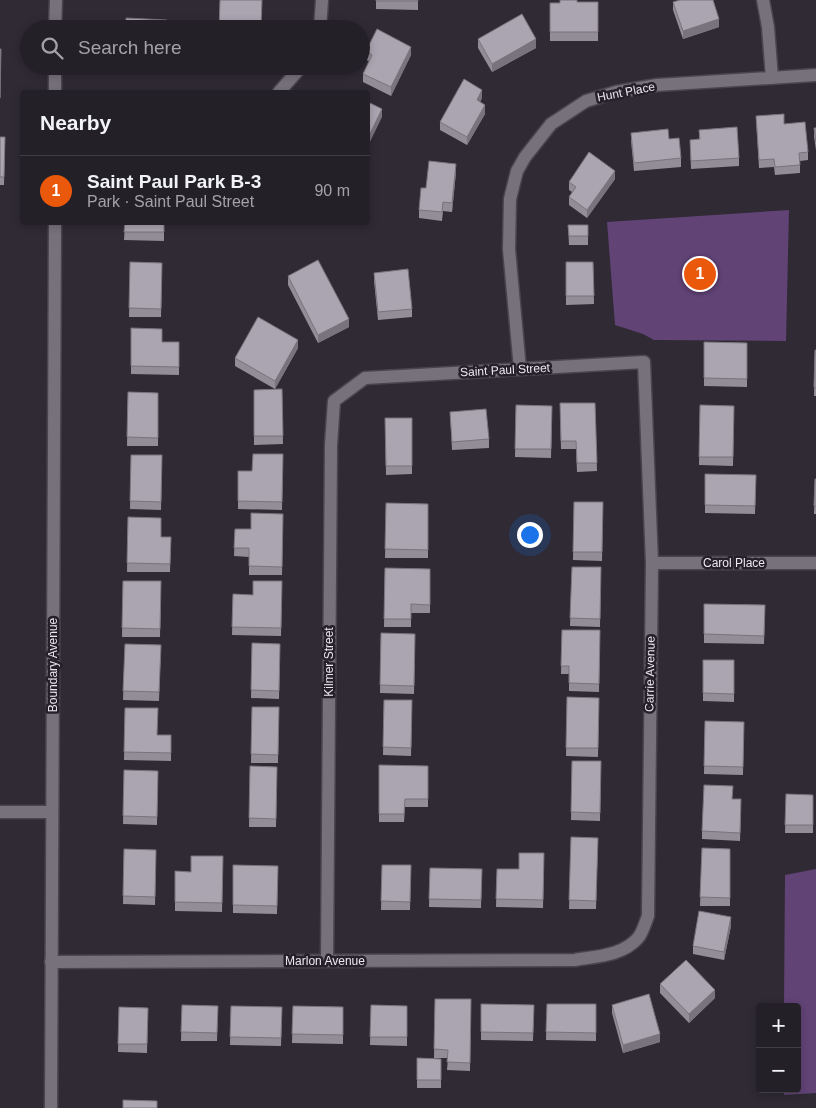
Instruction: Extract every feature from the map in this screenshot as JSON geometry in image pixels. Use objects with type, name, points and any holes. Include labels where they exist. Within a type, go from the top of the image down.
[{"type":"street","points":[[56,0],[56,20]]},
{"type":"street","points":[[321,20],[322,0]]},
{"type":"street","points":[[763,0],[768,27],[772,78]]},
{"type":"street","points":[[55,75],[55,90]]},
{"type":"street","points":[[281,90],[294,75]]},
{"type":"street","name":"Hunt Place","points":[[520,369],[509,249],[510,199],[517,171],[525,157],[551,124],[586,100],[616,92],[657,85],[816,75]]},
{"type":"street","name":"Boundary Avenue","points":[[51,1108],[55,225]]},
{"type":"street","name":"Saint Paul Street","points":[[365,378],[644,362]]},
{"type":"street","name":"Carrie Avenue","points":[[598,956],[616,953],[625,949],[639,937],[648,916],[652,563],[644,362]]},
{"type":"street","name":"Kilmer Street","points":[[327,961],[331,445],[334,401],[365,378]]},
{"type":"street","name":"Carol Place","points":[[652,563],[816,563]]},
{"type":"street","points":[[0,812],[52,812]]},
{"type":"street","name":"Marlon Avenue","points":[[51,962],[575,960],[598,956]]},
{"type":"shaded area","points":[[789,210],[786,341],[654,340],[643,334],[615,325],[607,222]]},
{"type":"shaded area","points":[[816,869],[816,1093],[784,1095],[784,1093],[801,1093],[801,1003],[784,1003],[785,875]]},
{"type":"building","points":[[220,0],[262,0],[261,20],[219,20]]},
{"type":"building","points":[[418,0],[418,1],[376,1]]},
{"type":"building","points":[[560,0],[598,2],[598,32],[550,32],[550,3],[560,3]]},
{"type":"building","points":[[680,0],[713,0],[719,19],[683,31],[673,2]]},
{"type":"building","points":[[522,14],[536,39],[492,64],[478,39]]},
{"type":"building","points":[[126,18],[167,20],[126,20]]},
{"type":"building","points":[[377,29],[411,47],[391,87],[365,75],[370,75],[370,59],[372,55],[370,54],[370,43]]},
{"type":"building","points":[[0,49],[1,49],[0,98]]},
{"type":"building","points":[[464,79],[482,90],[477,100],[485,105],[467,137],[440,122]]},
{"type":"building","points":[[370,103],[382,109],[370,134]]},
{"type":"building","points":[[784,114],[784,124],[805,122],[808,152],[799,153],[800,165],[775,167],[774,159],[759,160],[756,116]]},
{"type":"building","points":[[737,127],[739,158],[691,161],[690,140],[700,139],[699,130]]},
{"type":"building","points":[[668,129],[669,139],[679,138],[681,158],[634,163],[631,133]]},
{"type":"building","points":[[0,137],[5,137],[4,177],[0,177]]},
{"type":"building","points":[[589,152],[615,171],[587,210],[569,197],[576,187],[569,182]]},
{"type":"building","points":[[429,161],[456,164],[452,203],[443,202],[442,212],[419,210],[421,188],[426,188]]},
{"type":"building","points":[[125,225],[164,225],[164,232],[124,232]]},
{"type":"building","points":[[568,225],[588,225],[588,236],[569,236]]},
{"type":"building","points":[[318,260],[349,319],[318,335],[288,276]]},
{"type":"building","points":[[130,262],[162,263],[161,309],[129,308]]},
{"type":"building","points":[[566,262],[593,262],[594,296],[566,296]]},
{"type":"building","points":[[408,269],[412,309],[378,312],[374,273]]},
{"type":"building","points":[[258,317],[298,340],[275,381],[235,358]]},
{"type":"building","points":[[131,328],[162,329],[162,342],[179,342],[179,367],[131,366]]},
{"type":"building","points":[[704,342],[747,343],[747,379],[704,378]]},
{"type":"building","points":[[816,350],[816,388],[814,387]]},
{"type":"building","points":[[282,389],[283,436],[254,436],[254,390]]},
{"type":"building","points":[[128,392],[158,393],[158,438],[127,437]]},
{"type":"building","points":[[560,403],[595,403],[597,463],[577,463],[576,441],[561,441]]},
{"type":"building","points":[[516,405],[552,406],[551,449],[515,449]]},
{"type":"building","points":[[700,405],[734,406],[733,457],[699,457]]},
{"type":"building","points":[[486,409],[489,439],[452,442],[450,412]]},
{"type":"building","points":[[385,418],[412,418],[412,466],[386,466]]},
{"type":"building","points":[[253,454],[283,454],[282,502],[238,501],[238,471],[252,471]]},
{"type":"building","points":[[131,455],[162,455],[161,502],[130,501]]},
{"type":"building","points":[[705,474],[756,475],[755,506],[705,505]]},
{"type":"building","points":[[815,479],[816,506],[814,506]]},
{"type":"building","points":[[574,502],[603,502],[602,552],[573,552]]},
{"type":"building","points":[[386,503],[428,504],[428,550],[385,549]]},
{"type":"building","points":[[251,513],[283,514],[282,567],[249,566],[249,548],[234,548],[235,529],[251,529]]},
{"type":"building","points":[[128,517],[161,518],[161,537],[171,537],[170,564],[127,563]]},
{"type":"building","points":[[572,567],[601,567],[600,619],[570,618]]},
{"type":"building","points":[[385,568],[430,569],[430,605],[411,604],[411,619],[384,619]]},
{"type":"building","points":[[123,581],[161,581],[160,629],[122,628]]},
{"type":"building","points":[[253,581],[282,581],[281,628],[232,627],[233,594],[253,595]]},
{"type":"building","points":[[704,604],[765,605],[764,636],[704,634]]},
{"type":"building","points":[[562,630],[600,630],[599,684],[569,683],[569,666],[561,666]]},
{"type":"building","points":[[381,633],[415,634],[414,686],[380,685]]},
{"type":"building","points":[[252,643],[280,644],[279,691],[251,690]]},
{"type":"building","points":[[125,644],[161,645],[159,692],[123,691]]},
{"type":"building","points":[[703,660],[734,660],[734,694],[703,693]]},
{"type":"building","points":[[567,697],[599,698],[598,748],[566,748]]},
{"type":"building","points":[[384,700],[412,700],[411,748],[383,747]]},
{"type":"building","points":[[252,707],[279,707],[278,755],[251,754]]},
{"type":"building","points":[[125,708],[158,708],[157,735],[171,735],[171,753],[124,752]]},
{"type":"building","points":[[705,721],[744,722],[743,767],[704,766]]},
{"type":"building","points":[[572,761],[601,761],[600,813],[571,812]]},
{"type":"building","points":[[379,765],[428,766],[428,799],[405,799],[404,814],[379,814]]},
{"type":"building","points":[[250,766],[277,767],[276,819],[249,818]]},
{"type":"building","points":[[124,770],[158,771],[157,817],[123,816]]},
{"type":"building","points":[[704,785],[733,786],[732,799],[741,799],[740,833],[702,831]]},
{"type":"building","points":[[786,794],[813,795],[813,825],[785,825]]},
{"type":"building","points":[[571,837],[598,838],[596,901],[569,900]]},
{"type":"building","points":[[702,848],[730,849],[730,898],[700,897]]},
{"type":"building","points":[[124,849],[156,850],[155,897],[123,896]]},
{"type":"building","points":[[519,853],[544,853],[543,900],[496,899],[497,869],[519,869]]},
{"type":"building","points":[[191,856],[223,856],[222,903],[175,902],[175,871],[191,872]]},
{"type":"building","points":[[233,865],[278,866],[277,906],[233,905]]},
{"type":"building","points":[[382,865],[411,865],[410,902],[381,901]]},
{"type":"building","points":[[430,868],[482,869],[481,900],[429,899]]},
{"type":"building","points":[[699,911],[731,917],[724,952],[693,946]]},
{"type":"building","points":[[686,960],[715,990],[689,1014],[660,984]]},
{"type":"building","points":[[649,994],[660,1034],[623,1045],[612,1005]]},
{"type":"building","points":[[435,999],[471,999],[470,1063],[447,1062],[448,1050],[434,1049]]},
{"type":"building","points":[[481,1004],[534,1005],[533,1033],[481,1032]]},
{"type":"building","points":[[547,1004],[596,1004],[596,1033],[546,1032]]},
{"type":"building","points":[[182,1005],[218,1006],[217,1033],[181,1032]]},
{"type":"building","points":[[371,1005],[407,1006],[407,1037],[370,1037]]},
{"type":"building","points":[[231,1006],[282,1007],[281,1038],[230,1037]]},
{"type":"building","points":[[293,1006],[343,1007],[343,1035],[292,1034]]},
{"type":"building","points":[[119,1007],[148,1008],[147,1044],[118,1044]]},
{"type":"building","points":[[417,1058],[441,1059],[441,1080],[417,1080]]},
{"type":"building","points":[[123,1100],[157,1101],[157,1108],[123,1108]]},
{"type":"place","name":"Saint Paul Park B-3","points":[[700,274]]}]
